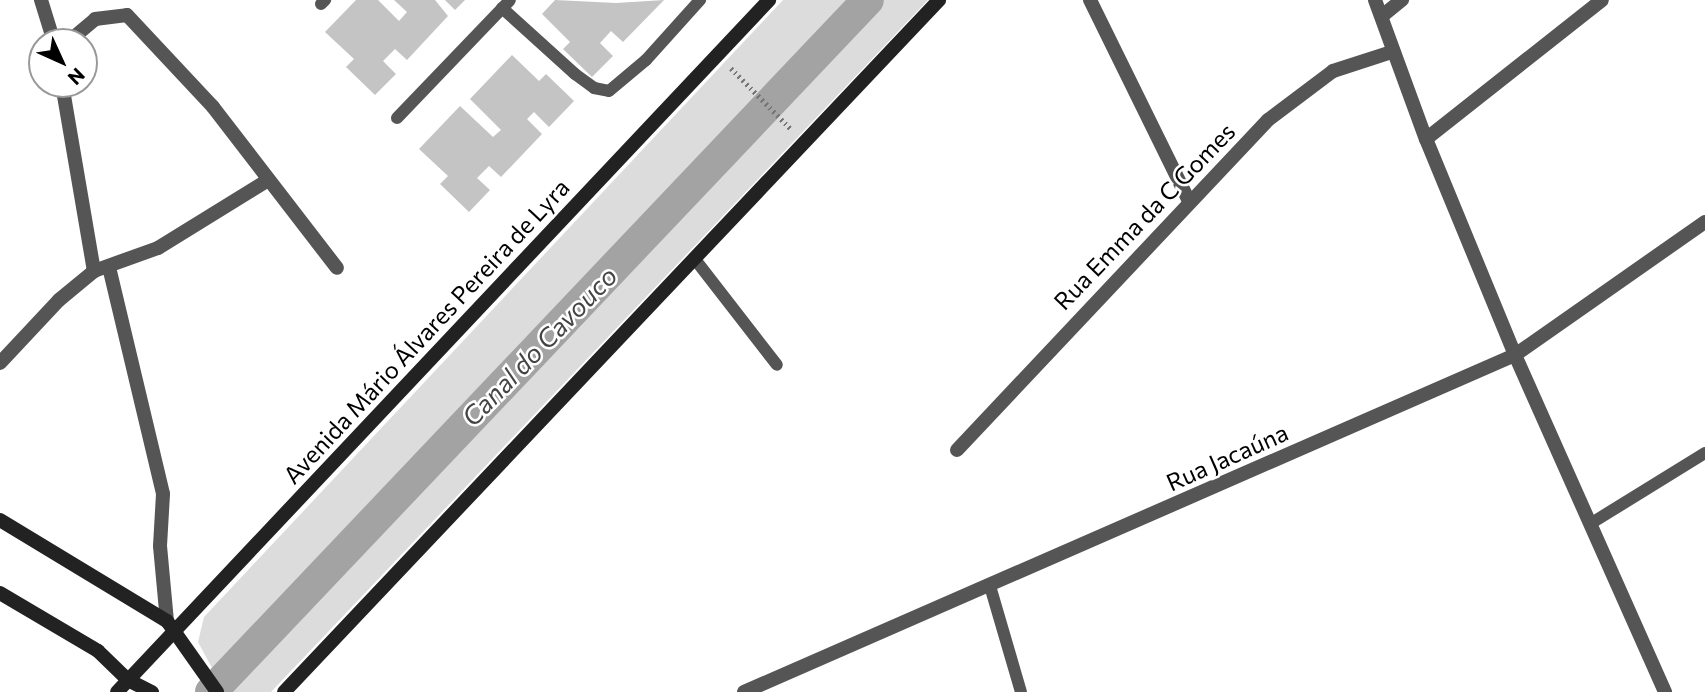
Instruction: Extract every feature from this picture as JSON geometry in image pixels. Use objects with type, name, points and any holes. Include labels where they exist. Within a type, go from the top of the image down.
[{"type":"street","points":[[41,0],[50,28]]},
{"type":"street","points":[[284,692],[939,0]]},
{"type":"street","points":[[1090,0],[1188,199]]},
{"type":"street","points":[[1375,0],[1426,139],[1515,355],[1665,692]]},
{"type":"street","points":[[1381,16],[1402,0]]},
{"type":"street","points":[[1426,139],[1602,0]]},
{"type":"street","name":"Avenida Mário Álvares Pereira de Lyra","points":[[117,692],[172,626],[765,1]]},
{"type":"street","points":[[84,28],[95,19],[127,15],[213,107],[337,268]]},
{"type":"street","name":"Rua Emma da C Gomes","points":[[957,450],[1188,199],[1300,92],[1333,71],[1392,52]]},
{"type":"street","points":[[64,98],[94,271]]},
{"type":"street","points":[[0,363],[94,271],[158,248],[268,180]]},
{"type":"street","name":"Rua Jacaúna","points":[[750,691],[1515,355],[1705,222]]},
{"type":"street","points":[[109,267],[163,494],[160,546],[172,626]]},
{"type":"street","points":[[0,520],[172,626],[217,692]]},
{"type":"street","points":[[0,593],[98,651],[128,680],[152,692]]},
{"type":"lane","points":[[397,118],[506,4],[575,74],[594,88],[609,91],[646,60],[700,0]]},
{"type":"lane","points":[[694,258],[777,365]]},
{"type":"lane","points":[[1590,524],[1705,453]]},
{"type":"lane","points":[[990,586],[1021,692]]},
{"type":"path","points":[[717,54],[780,118]]},
{"type":"shaded area","points":[[783,0],[928,0],[271,692],[225,692],[198,642],[204,617]]},
{"type":"building","points":[[356,0],[378,0],[399,21],[407,12],[394,0],[435,0],[448,16],[407,60],[395,49],[383,61],[396,74],[375,95],[346,67],[354,59],[325,32]]},
{"type":"building","points":[[445,0],[465,0],[455,10]]},
{"type":"building","points":[[555,0],[616,3],[664,0],[623,42],[611,31],[600,43],[613,56],[592,77],[563,49],[570,42],[542,14]]},
{"type":"building","points":[[512,55],[539,81],[546,74],[574,101],[549,127],[534,112],[527,119],[542,134],[501,177],[489,166],[477,178],[490,190],[469,212],[440,184],[448,176],[419,149],[460,106],[493,137],[501,130],[470,99]]},
{"type":"waterway","name":"Canal do Cavouco","points":[[211,692],[868,0]]}]
